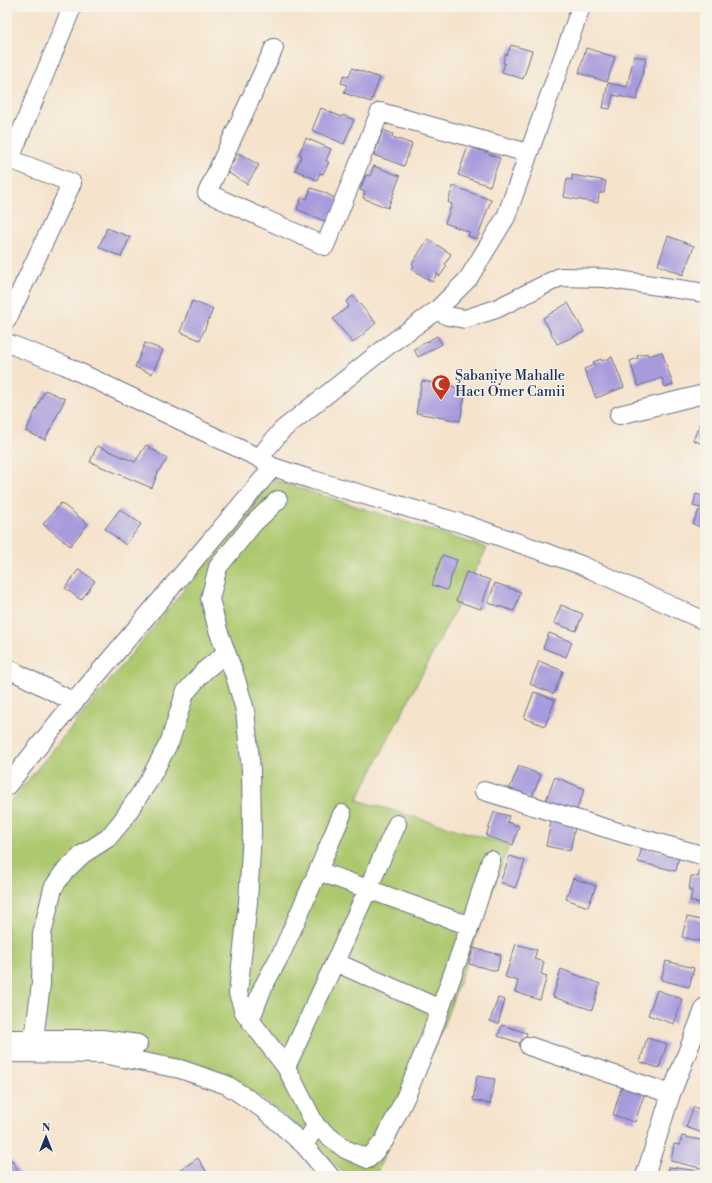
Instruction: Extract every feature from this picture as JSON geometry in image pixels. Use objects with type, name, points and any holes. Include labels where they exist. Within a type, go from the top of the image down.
[{"type":"street","points":[[7,320],[72,183],[8,158],[72,7]]},
{"type":"street","points":[[7,786],[74,702],[202,551],[266,462],[282,430],[390,344],[437,310],[468,279],[506,218],[581,7]]},
{"type":"street","points":[[274,48],[207,193],[325,246],[380,112],[528,153]]},
{"type":"street","points":[[437,310],[448,316],[465,318],[496,309],[560,277],[605,278],[705,293]]},
{"type":"street","points":[[7,343],[64,365],[266,462],[313,480],[467,526],[581,565],[705,621]]},
{"type":"street","points":[[619,415],[705,393]]},
{"type":"street","points":[[278,500],[253,524],[218,567],[210,599],[218,630],[235,676],[245,710],[251,770],[252,832],[248,902],[238,993],[244,1012],[286,1067],[316,1126],[345,1149],[368,1159],[384,1141],[406,1096],[440,1009],[470,926],[491,860]]},
{"type":"street","points":[[34,1039],[41,984],[42,934],[54,888],[63,873],[82,854],[108,838],[122,821],[148,782],[170,741],[185,693],[204,671],[226,653]]},
{"type":"street","points":[[7,668],[74,702]]},
{"type":"street","points":[[484,791],[622,833],[705,856]]},
{"type":"street","points":[[250,1021],[263,988],[282,952],[342,814]]},
{"type":"street","points":[[286,1067],[336,962],[397,824]]},
{"type":"street","points":[[318,871],[470,926]]},
{"type":"street","points":[[336,962],[440,1009]]},
{"type":"street","points":[[645,1176],[671,1094],[705,1008]]},
{"type":"street","points":[[7,1039],[102,1039],[138,1044]]},
{"type":"street","points":[[529,1046],[671,1094]]},
{"type":"street","points":[[7,1053],[102,1054],[180,1068],[227,1085],[263,1109],[304,1145],[330,1176]]},
{"type":"street","points":[[304,1145],[316,1126]]},
{"type":"green space","points":[[274,480],[487,548],[357,800],[509,845],[440,1035],[375,1176],[346,1176],[299,1127],[260,1097],[209,1067],[118,1052],[7,1048],[7,806]]},
{"type":"building","points":[[511,45],[532,51],[523,79],[502,72],[505,63],[503,63],[505,54],[507,55]]},
{"type":"building","points":[[586,48],[615,57],[607,82],[579,73]]},
{"type":"building","points":[[634,56],[646,58],[637,100],[613,95],[610,109],[603,108],[608,83],[627,87]]},
{"type":"building","points":[[352,68],[380,78],[371,102],[344,93],[347,85],[341,83],[344,75],[349,77]]},
{"type":"building","points":[[321,108],[342,117],[343,115],[354,120],[344,144],[312,130]]},
{"type":"building","points":[[383,130],[393,134],[392,137],[412,144],[404,166],[374,155]]},
{"type":"building","points":[[306,138],[331,149],[326,161],[329,162],[323,174],[320,173],[317,180],[295,170],[302,155],[299,154]]},
{"type":"building","points":[[468,146],[500,158],[490,186],[458,175]]},
{"type":"building","points":[[238,153],[259,165],[247,184],[227,172]]},
{"type":"building","points":[[374,166],[400,176],[388,208],[363,198],[365,192],[360,190],[366,175],[370,176]]},
{"type":"building","points":[[572,175],[606,181],[604,193],[599,193],[598,203],[564,197],[567,179],[572,180]]},
{"type":"building","points":[[453,186],[491,200],[477,239],[468,236],[469,232],[445,223],[452,204],[448,202]]},
{"type":"building","points":[[311,188],[339,200],[329,223],[297,209],[302,197],[307,199]]},
{"type":"building","points":[[107,228],[130,237],[121,257],[99,247]]},
{"type":"building","points":[[668,236],[694,246],[683,275],[658,265]]},
{"type":"building","points":[[428,239],[451,254],[445,264],[447,266],[440,276],[437,274],[432,282],[412,269],[414,266],[412,264]]},
{"type":"building","points":[[353,296],[376,323],[353,343],[333,319],[349,306],[346,302]]},
{"type":"building","points":[[192,301],[213,309],[200,340],[180,332]]},
{"type":"building","points":[[568,303],[584,332],[557,344],[543,318]]},
{"type":"building","points":[[437,336],[442,344],[418,357],[414,349]]},
{"type":"building","points":[[145,343],[163,350],[152,374],[135,367]]},
{"type":"building","points":[[662,352],[673,385],[665,387],[662,378],[638,386],[630,361],[638,358],[637,356],[647,353],[648,356]]},
{"type":"building","points":[[612,357],[624,387],[596,398],[584,369],[594,365],[593,362],[601,359],[602,361]]},
{"type":"building","name":"Şabaniye Mahalle Hacı Ömer Camii","points":[[422,381],[466,389],[460,421],[416,413]]},
{"type":"building","points":[[45,390],[65,399],[45,440],[26,431]]},
{"type":"building","points":[[702,418],[705,419],[705,445],[693,440]]},
{"type":"building","points":[[146,445],[167,459],[158,472],[152,488],[90,462],[97,446],[135,462]]},
{"type":"building","points":[[696,494],[705,497],[705,509],[693,506]]},
{"type":"building","points":[[61,503],[88,524],[70,546],[43,524]]},
{"type":"building","points":[[120,509],[141,524],[126,545],[105,529]]},
{"type":"building","points":[[699,510],[705,512],[705,529],[693,524]]},
{"type":"building","points":[[442,555],[457,560],[447,590],[432,585]]},
{"type":"building","points":[[79,569],[95,581],[81,600],[65,588]]},
{"type":"building","points":[[466,572],[490,580],[481,609],[456,601]]},
{"type":"building","points":[[495,583],[521,592],[514,611],[488,603]]},
{"type":"building","points":[[561,605],[583,614],[576,631],[554,623]]},
{"type":"building","points":[[549,633],[572,642],[566,657],[543,648]]},
{"type":"building","points":[[539,661],[563,671],[554,694],[530,684]]},
{"type":"building","points":[[534,692],[555,700],[545,726],[524,718]]},
{"type":"building","points":[[519,766],[541,775],[531,799],[509,790]]},
{"type":"building","points":[[555,777],[585,789],[574,816],[544,805]]},
{"type":"building","points":[[494,812],[509,816],[507,822],[519,826],[513,845],[486,836]]},
{"type":"building","points":[[552,817],[576,822],[570,851],[546,846]]},
{"type":"building","points":[[642,847],[679,856],[676,871],[638,862]]},
{"type":"building","points":[[510,856],[525,861],[515,888],[500,882]]},
{"type":"building","points":[[701,865],[705,866],[705,905],[690,901],[692,890],[689,890],[691,876],[698,877]]},
{"type":"building","points":[[573,878],[596,886],[588,907],[566,899]]},
{"type":"building","points":[[687,917],[705,921],[705,936],[703,942],[682,937]]},
{"type":"building","points":[[516,944],[537,950],[534,959],[544,962],[541,974],[547,976],[540,1000],[515,992],[518,981],[505,977]]},
{"type":"building","points":[[473,948],[501,955],[497,971],[469,964]]},
{"type":"building","points":[[666,961],[694,968],[689,987],[661,980]]},
{"type":"building","points":[[561,969],[600,984],[592,1010],[553,997]]},
{"type":"building","points":[[657,990],[682,999],[674,1024],[648,1015]]},
{"type":"building","points":[[498,998],[505,1000],[498,1024],[490,1021]]},
{"type":"building","points":[[502,1025],[527,1033],[523,1044],[498,1036]]},
{"type":"building","points":[[647,1038],[667,1044],[659,1068],[640,1062]]},
{"type":"building","points":[[477,1076],[495,1079],[490,1104],[473,1100]]},
{"type":"building","points":[[622,1085],[645,1092],[635,1122],[613,1115]]},
{"type":"building","points":[[694,1107],[705,1111],[705,1134],[686,1127]]},
{"type":"building","points":[[682,1136],[705,1141],[705,1169],[671,1161],[674,1144],[680,1145]]},
{"type":"building","points":[[198,1158],[209,1176],[171,1176]]},
{"type":"building","points":[[12,1160],[21,1176],[7,1176],[7,1162]]},
{"type":"building","points":[[669,1167],[699,1171],[699,1176],[668,1176]]},
{"type":"place","name":"Şabaniye Mahalle Hacı Ömer Camii","points":[[441,401]]}]
